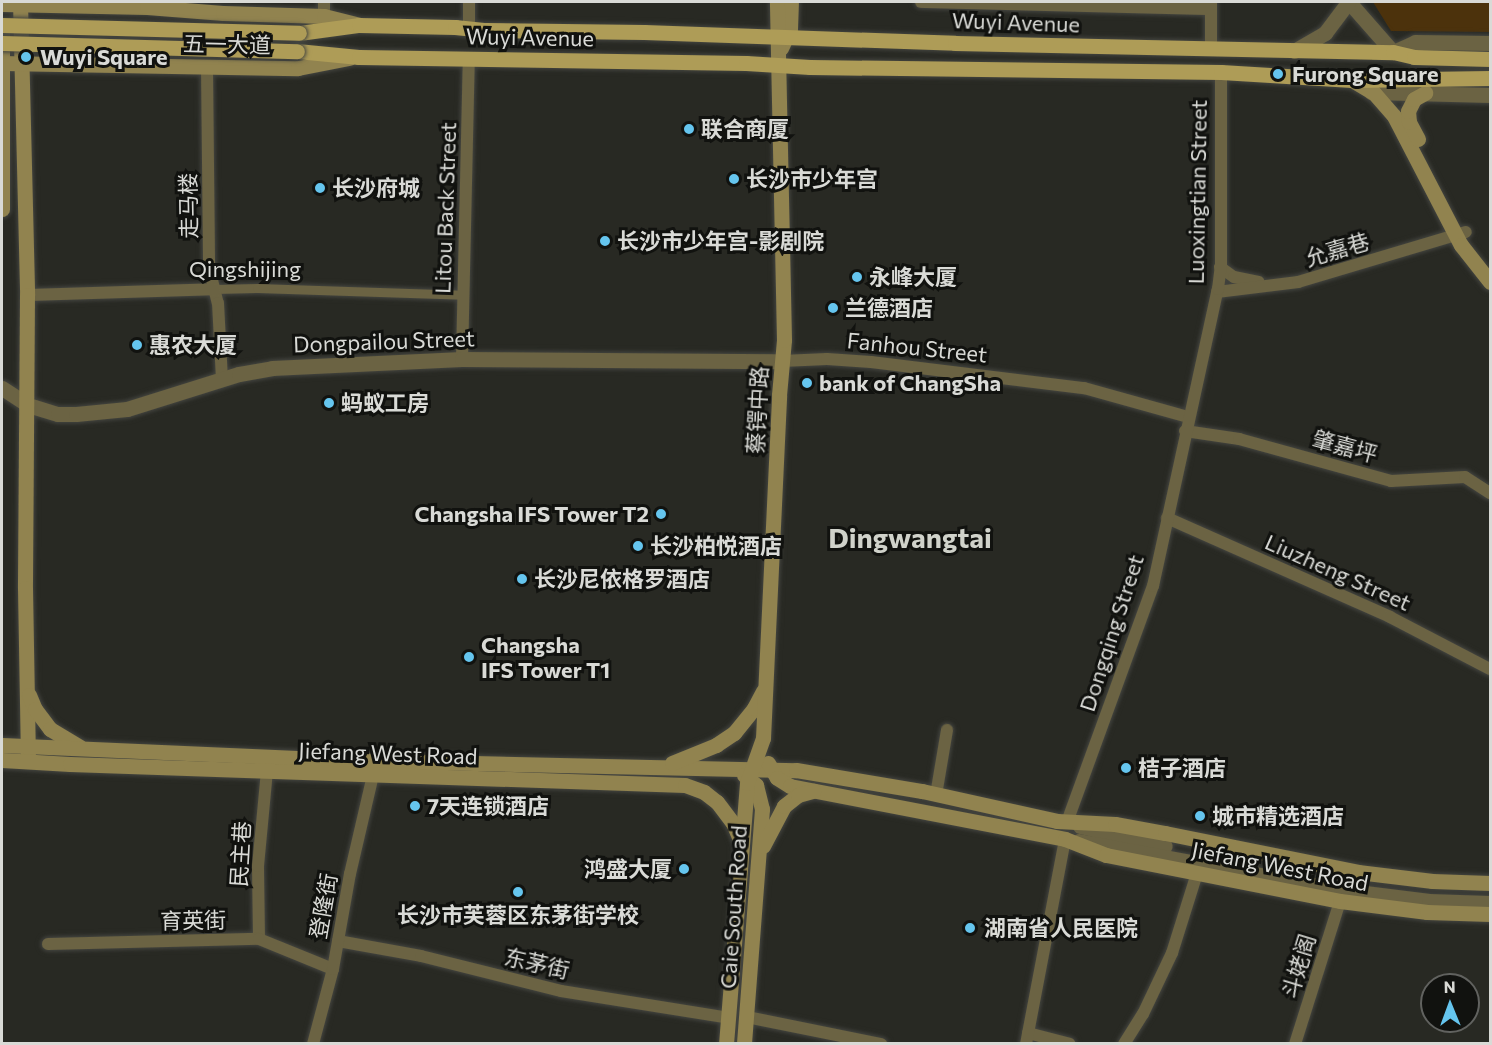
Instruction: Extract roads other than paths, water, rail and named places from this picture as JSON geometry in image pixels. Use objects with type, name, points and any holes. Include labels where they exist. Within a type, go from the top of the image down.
[{"type":"main road","points":[[747,35],[768,21],[776,2]]},
{"type":"main road","points":[[776,2],[782,37]]},
{"type":"main road","points":[[777,59],[791,2]]},
{"type":"main road","points":[[791,2],[799,24],[812,35],[823,38]]},
{"type":"main road","points":[[20,3],[27,295],[28,754]]},
{"type":"main road","name":"五一大道","points":[[2,4],[147,7],[223,13],[324,9],[359,25]]},
{"type":"main road","name":"Wuyi Avenue","points":[[2,25],[299,33],[359,25],[1393,52],[1414,57],[1491,59]]},
{"type":"main road","points":[[2,32],[2,209]]},
{"type":"main road","name":"Wuyi Avenue","points":[[2,43],[297,51],[358,57],[746,63],[777,59],[977,70],[1221,72],[1352,80],[1425,76],[1491,78]]},
{"type":"main road","name":"五一大道","points":[[2,63],[297,68],[358,57]]},
{"type":"main road","name":"蔡锷中路","points":[[750,774],[763,738],[785,321],[777,59]]},
{"type":"main road","points":[[746,63],[763,71],[772,87],[777,105]]},
{"type":"main road","points":[[1352,80],[1381,99],[1400,127],[1459,231],[1491,267]]},
{"type":"main road","points":[[1425,93],[1410,104],[1409,122],[1474,263],[1491,282]]},
{"type":"main road","points":[[663,767],[703,752],[725,739],[754,708],[765,686]]},
{"type":"main road","points":[[27,687],[35,709],[50,729],[72,744],[94,751]]},
{"type":"main road","points":[[763,738],[771,769]]},
{"type":"main road","name":"Jiefang West Road","points":[[2,745],[28,754],[267,771],[685,785],[704,792],[723,810],[733,823],[742,847]]},
{"type":"main road","name":"Jiefang West Road","points":[[2,760],[28,754],[94,751],[531,766],[731,768],[750,774],[771,769],[821,773],[1067,822],[1115,824],[1395,878],[1491,883]]},
{"type":"main road","name":"Jiefang West Road","points":[[771,769],[783,784],[1065,839],[1106,855],[1340,901],[1427,912],[1491,914]]},
{"type":"main road","name":"Caie South Road","points":[[726,1044],[750,774]]},
{"type":"main road","name":"Caie South Road","points":[[744,1044],[762,800],[750,774]]},
{"type":"main road","points":[[759,857],[770,829],[784,806],[798,795],[814,791]]},
{"type":"street","points":[[469,2],[469,29]]},
{"type":"street","points":[[927,2],[1211,5],[1211,49]]},
{"type":"street","points":[[1294,51],[1325,33],[1348,2],[1393,52],[1414,42],[1491,43]]},
{"type":"street","name":"Litou Back Street","points":[[462,359],[469,59]]},
{"type":"street","name":"走马楼","points":[[207,67],[209,268],[218,303],[222,379]]},
{"type":"street","name":"Luoxingtian Street","points":[[1188,417],[1217,292],[1220,267],[1221,72]]},
{"type":"street","points":[[1371,92],[1491,95]]},
{"type":"street","name":"允嘉巷","points":[[1220,267],[1245,281],[1271,281],[1459,231]]},
{"type":"street","name":"允嘉巷","points":[[1217,292],[1298,282],[1459,231]]},
{"type":"street","name":"Qingshijing","points":[[27,295],[257,288],[464,295]]},
{"type":"street","name":"Dongpailou Street","points":[[2,388],[28,405],[58,414],[110,412],[143,405],[222,379],[272,368],[462,359],[782,361]]},
{"type":"street","name":"Fanhou Street","points":[[782,361],[827,359],[871,362],[1084,388],[1188,417]]},
{"type":"street","name":"Dongqing Street","points":[[1067,822],[1153,586],[1188,417]]},
{"type":"street","name":"肇嘉坪","points":[[1185,431],[1239,439],[1390,481],[1465,477],[1491,493]]},
{"type":"street","name":"Liuzheng Street","points":[[1167,518],[1390,617],[1491,669]]},
{"type":"street","points":[[936,795],[946,730]]},
{"type":"street","name":"民主巷","points":[[258,939],[258,866],[267,771]]},
{"type":"street","name":"登隆街","points":[[313,1044],[333,969],[350,874],[373,775]]},
{"type":"street","name":"Jiefang West Road","points":[[1067,822],[1161,850],[1382,897],[1491,903]]},
{"type":"street","points":[[1065,839],[1027,1038],[1070,1044]]},
{"type":"street","name":"Jiefang West Road","points":[[1065,839],[1161,850],[1395,888],[1491,893]]},
{"type":"street","points":[[1124,1044],[1143,1014],[1172,953],[1197,873]]},
{"type":"street","name":"斗姥阁","points":[[1295,1044],[1340,901]]},
{"type":"street","name":"育英街","points":[[48,944],[258,939],[333,969]]},
{"type":"street","name":"东茅街","points":[[338,941],[422,957],[561,991],[729,1018]]},
{"type":"street","points":[[747,1017],[881,1044]]},
{"type":"place","name":"Wuyi Square","points":[[26,57]]},
{"type":"place","name":"Furong Square","points":[[1278,74]]},
{"type":"place","name":"联合商厦","points":[[689,129]]},
{"type":"place","name":"长沙市少年宫","points":[[734,179]]},
{"type":"place","name":"长沙府城","points":[[320,188]]},
{"type":"place","name":"长沙市少年宫-影剧院","points":[[605,241]]},
{"type":"place","name":"永峰大厦","points":[[857,277]]},
{"type":"place","name":"兰德酒店","points":[[833,308]]},
{"type":"place","name":"惠农大厦","points":[[137,345]]},
{"type":"place","name":"bank of ChangSha","points":[[807,383]]},
{"type":"place","name":"蚂蚁工房","points":[[329,403]]},
{"type":"place","name":"Changsha IFS Tower T2","points":[[661,514]]},
{"type":"place","name":"长沙柏悦酒店","points":[[638,546]]},
{"type":"place","name":"长沙尼依格罗酒店","points":[[522,579]]},
{"type":"place","name":"Changsha IFS Tower T1","points":[[469,657]]},
{"type":"place","name":"桔子酒店","points":[[1126,768]]},
{"type":"place","name":"7天连锁酒店","points":[[415,806]]},
{"type":"place","name":"城市精选酒店","points":[[1200,816]]},
{"type":"place","name":"鸿盛大厦","points":[[684,869]]},
{"type":"place","name":"长沙市芙蓉区东茅街学校","points":[[518,892]]},
{"type":"place","name":"湖南省人民医院","points":[[970,928]]},
{"type":"district","name":"Dingwangtai","points":[[910,537]]}]
